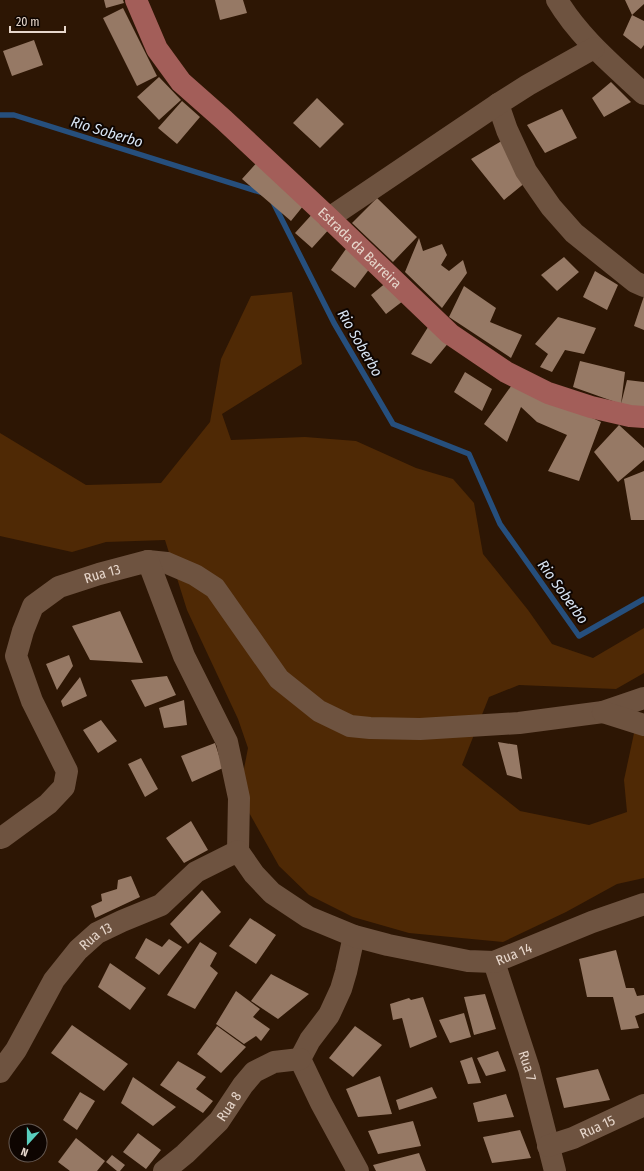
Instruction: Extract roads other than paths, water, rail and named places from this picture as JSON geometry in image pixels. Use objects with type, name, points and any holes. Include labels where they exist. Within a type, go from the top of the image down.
[{"type":"main road","name":"Estrada da Barreira","points":[[136,0],[157,49],[181,82],[329,218],[450,334],[506,372],[548,393],[591,407],[630,416],[644,417]]},
{"type":"street","points":[[557,0],[566,15],[594,48],[644,94]]},
{"type":"street","points":[[329,218],[498,104],[528,85],[594,48]]},
{"type":"street","points":[[498,104],[507,130],[526,171],[551,207],[574,232],[635,282],[644,286]]},
{"type":"street","points":[[148,562],[184,656],[227,742],[239,798],[238,851],[254,874],[272,893],[308,917],[354,936],[341,989],[329,1015],[310,1040],[300,1059],[321,1103],[358,1171]]},
{"type":"street","name":"Rua 13","points":[[0,838],[20,826],[48,804],[64,786],[67,771],[32,701],[16,656],[23,631],[33,606],[59,588],[99,574],[148,562],[167,563],[195,574],[215,588],[279,679],[319,711],[350,726],[420,729],[458,727],[519,723],[603,712]]},
{"type":"street","points":[[603,712],[644,698]]},
{"type":"street","points":[[603,712],[644,725]]},
{"type":"street","name":"Rua 13","points":[[0,1072],[16,1050],[54,980],[78,950],[97,933],[161,904],[196,872],[238,851]]},
{"type":"street","name":"Rua 14","points":[[354,936],[388,945],[468,961],[494,962],[592,922],[644,904]]},
{"type":"street","name":"Rua 7","points":[[494,962],[529,1069],[555,1171]]},
{"type":"street","name":"Rua 8","points":[[164,1171],[185,1154],[219,1121],[243,1085],[254,1072],[274,1062],[300,1059]]},
{"type":"street","name":"Rua 15","points":[[548,1146],[573,1138],[644,1105]]},
{"type":"waterway","name":"Rio Soberbo","points":[[0,115],[14,115],[263,193]]},
{"type":"waterway","name":"Rio Soberbo","points":[[273,202],[334,323],[393,424],[469,454],[500,524],[579,636],[644,599]]}]
